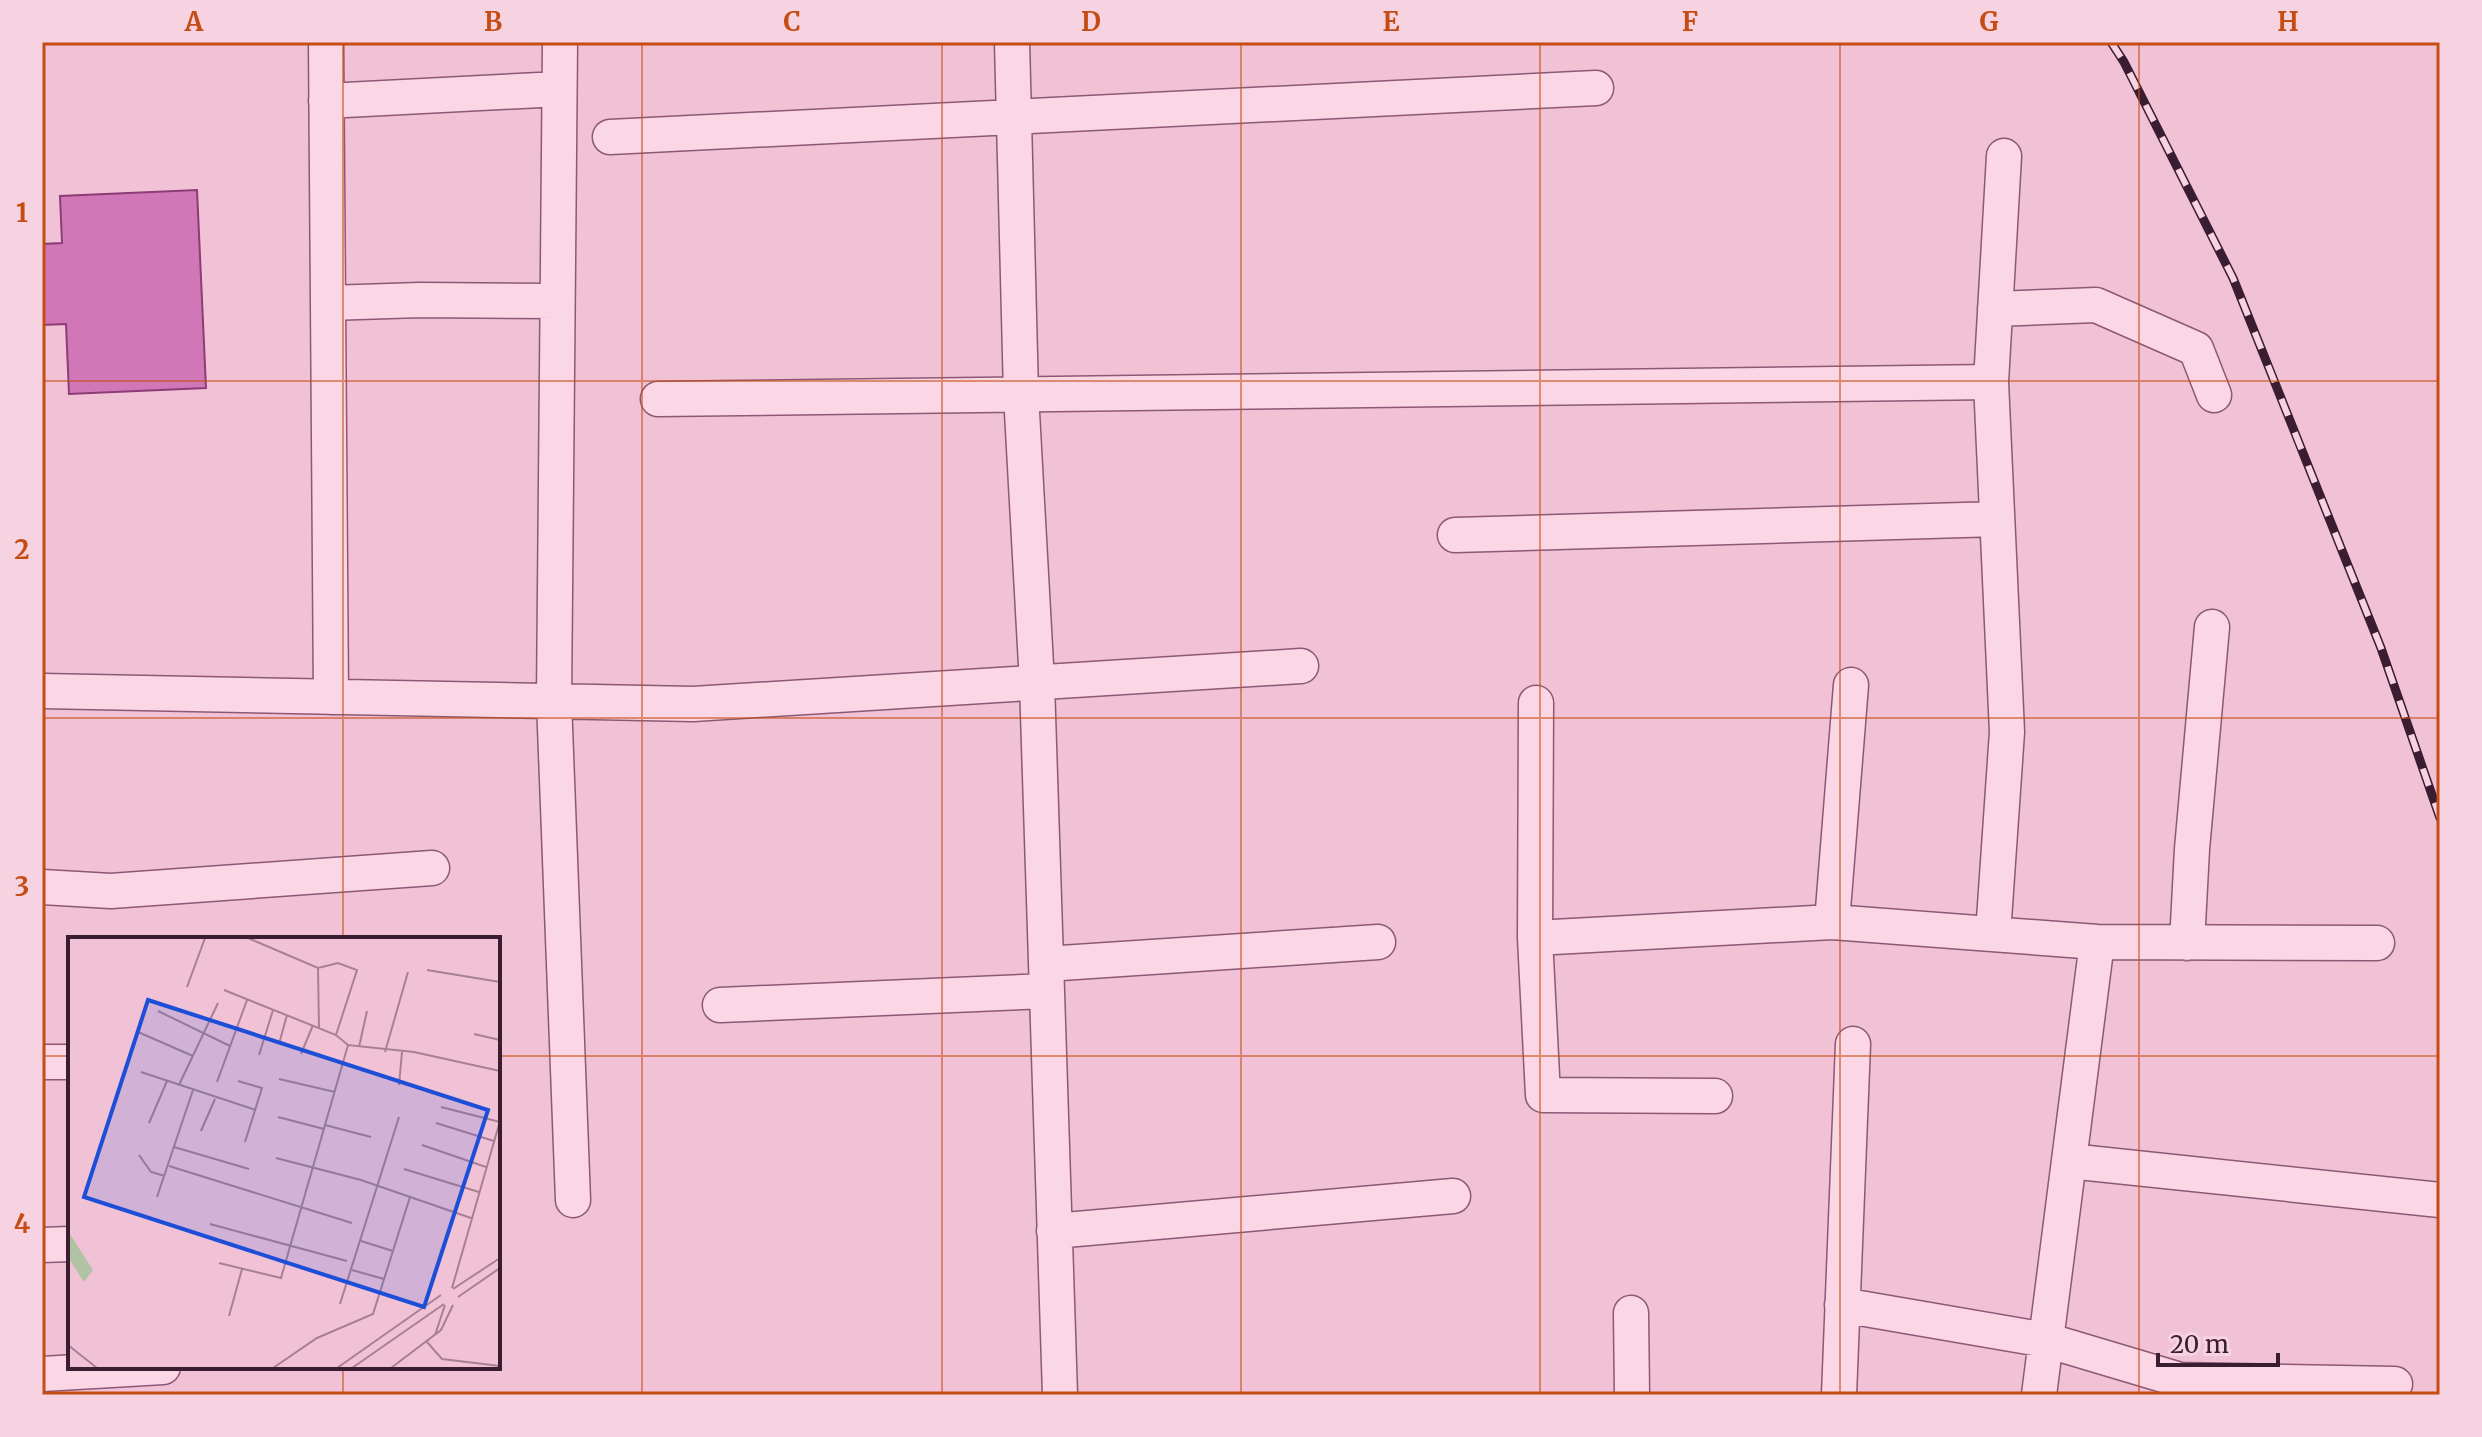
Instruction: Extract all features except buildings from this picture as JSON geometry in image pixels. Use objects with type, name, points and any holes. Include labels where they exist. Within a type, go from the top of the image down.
[{"type":"street","points":[[326,42],[331,697]]},
{"type":"street","points":[[560,42],[554,701],[573,1200]]},
{"type":"street","points":[[1012,42],[1021,394],[1037,683],[1060,1395]]},
{"type":"street","points":[[610,137],[1596,88]]},
{"type":"street","points":[[326,101],[559,89]]},
{"type":"street","points":[[1993,934],[2007,732],[1991,382],[2004,156]]},
{"type":"street","points":[[328,303],[557,301]]},
{"type":"street","points":[[1995,309],[2096,305],[2196,349],[2214,395]]},
{"type":"street","points":[[658,399],[1991,382]]},
{"type":"street","points":[[1455,535],[1997,519]]},
{"type":"street","points":[[2187,943],[2192,849],[2212,627]]},
{"type":"street","points":[[42,691],[693,704],[1301,666]]},
{"type":"street","points":[[1832,922],[1851,685]]},
{"type":"street","points":[[1536,703],[1535,938],[1543,1095],[1715,1096]]},
{"type":"street","points":[[42,887],[111,891],[432,868]]},
{"type":"street","points":[[1535,938],[1832,922],[2097,942],[2377,943]]},
{"type":"street","points":[[720,1005],[1046,977],[1378,942]]},
{"type":"street","points":[[2039,1395],[2097,942]]},
{"type":"street","points":[[1839,1395],[1853,1044]]},
{"type":"street","points":[[42,1062],[68,1062]]},
{"type":"street","points":[[2069,1161],[2440,1200]]},
{"type":"street","points":[[1054,1231],[1453,1196]]},
{"type":"street","points":[[42,1245],[68,1244]]},
{"type":"street","points":[[1842,1305],[2046,1340],[2180,1380],[2395,1384]]},
{"type":"street","points":[[1631,1313],[1632,1395]]},
{"type":"street","points":[[42,1374],[128,1369]]},
{"type":"railway","points":[[2111,42],[2233,278],[2381,648],[2440,818]]}]
